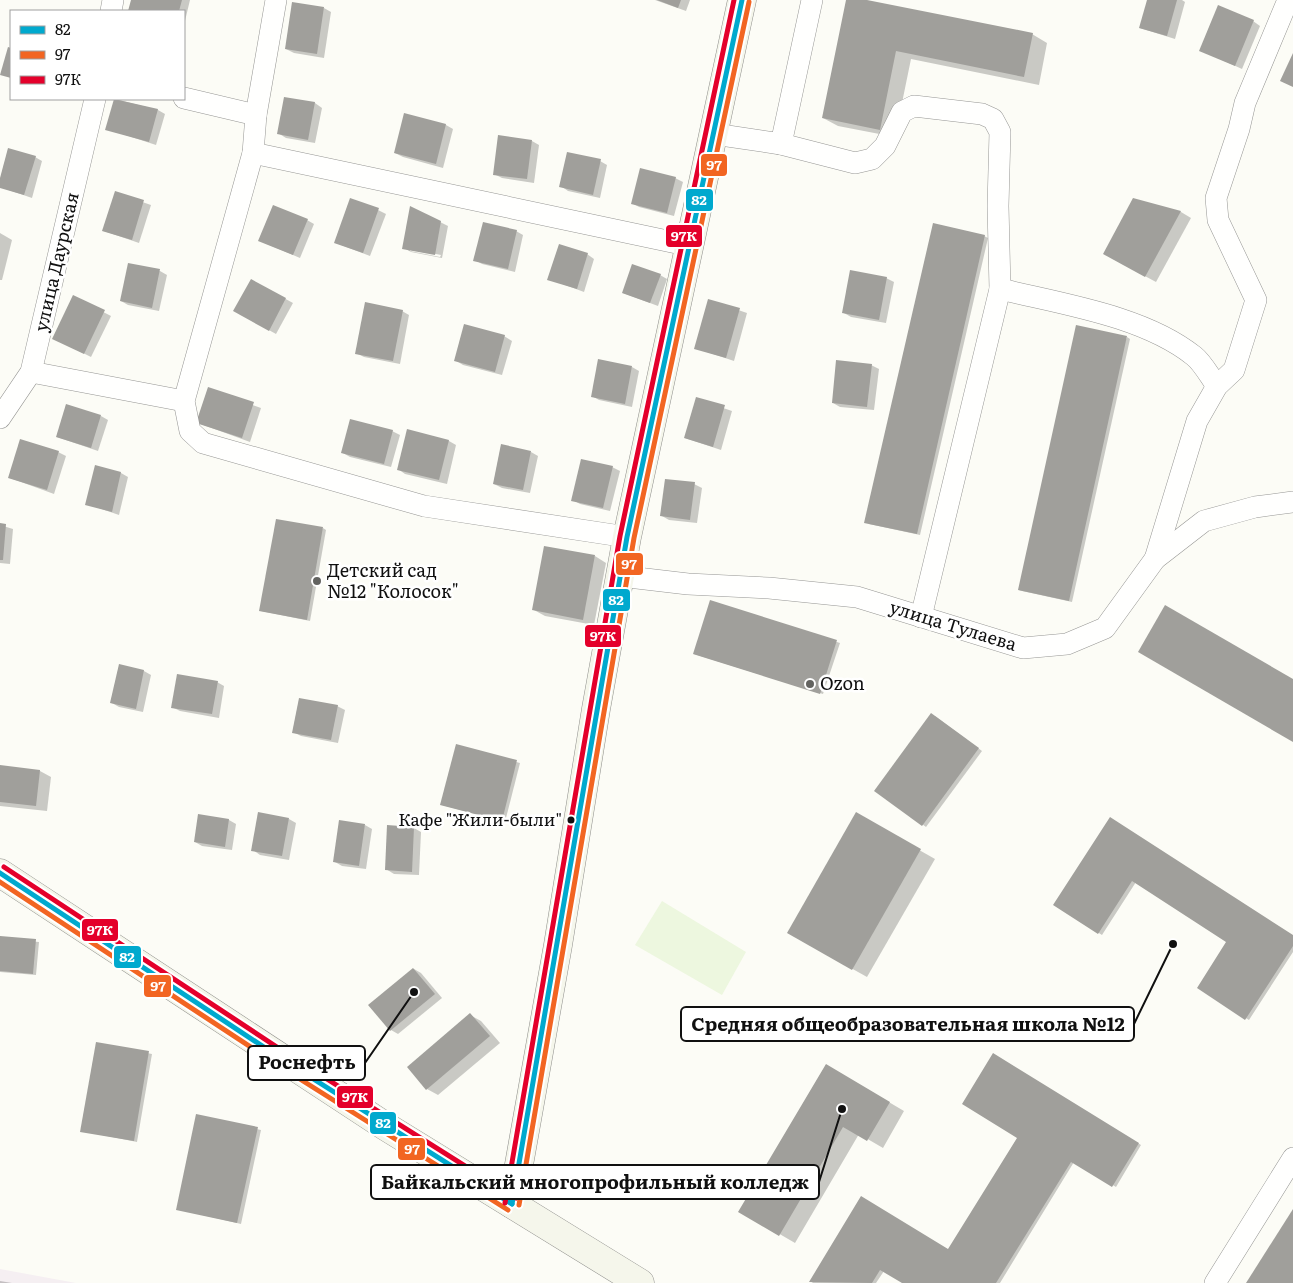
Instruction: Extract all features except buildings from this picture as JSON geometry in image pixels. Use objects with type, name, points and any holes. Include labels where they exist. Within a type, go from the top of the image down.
[{"type":"main road","points":[[512,1204],[627,537],[691,246],[742,0]]},
{"type":"main road","points":[[0,873],[288,1063],[640,1283]]},
{"type":"street","points":[[276,0],[256,116],[253,153],[184,401],[190,431],[203,444],[424,506],[627,537]]},
{"type":"street","points":[[781,144],[812,0]]},
{"type":"street","points":[[1155,559],[1197,421],[1216,386],[1234,370],[1256,300],[1218,220],[1216,198],[1239,129],[1244,103],[1288,0]]},
{"type":"street","points":[[185,98],[256,116]]},
{"type":"street","name":"улица Даурская","points":[[0,418],[31,372],[95,100]]},
{"type":"street","points":[[714,134],[781,144],[855,163],[872,159],[885,146],[902,112],[914,106],[982,114],[993,119],[1000,132],[998,206],[1000,290],[921,617]]},
{"type":"street","points":[[253,153],[691,246]]},
{"type":"street","points":[[1000,290],[1072,306],[1156,331],[1196,357],[1216,386]]},
{"type":"street","points":[[31,372],[184,401]]},
{"type":"street","name":"улица Тулаева","points":[[620,576],[688,584],[769,588],[857,597],[1023,648],[1067,644],[1106,628],[1155,559],[1204,521],[1255,507],[1293,502]]},
{"type":"street","points":[[1215,1283],[1293,1158]]},
{"type":"shaded area","points":[[0,1269],[76,1283],[0,1283]]},
{"type":"green space","points":[[662,901],[746,952],[722,995],[635,945]]},
{"type":"transit line","name":"97К","points":[[505,1203],[620,536],[734,0]]},
{"type":"transit line","name":"82","points":[[512,1204],[627,537],[742,0]]},
{"type":"transit line","name":"97","points":[[519,1205],[634,538],[749,2]]},
{"type":"transit line","name":"97К","points":[[4,867],[292,1057],[516,1198]]},
{"type":"transit line","name":"82","points":[[0,873],[288,1063],[512,1204]]},
{"type":"transit line","name":"97","points":[[0,882],[284,1069],[508,1210]]},
{"type":"place","name":"Детский сад №12 \"Колосок\"","points":[[317,581]]},
{"type":"place","name":"Ozon","points":[[810,684]]},
{"type":"place","name":"Кафе \"Жили-были\"","points":[[571,820]]},
{"type":"place","name":"Средняя общеобразовательная школа №12","points":[[1173,944]]},
{"type":"place","name":"Роснефть","points":[[414,992]]},
{"type":"place","name":"Байкальский многопрофильный колледж","points":[[842,1109]]}]
